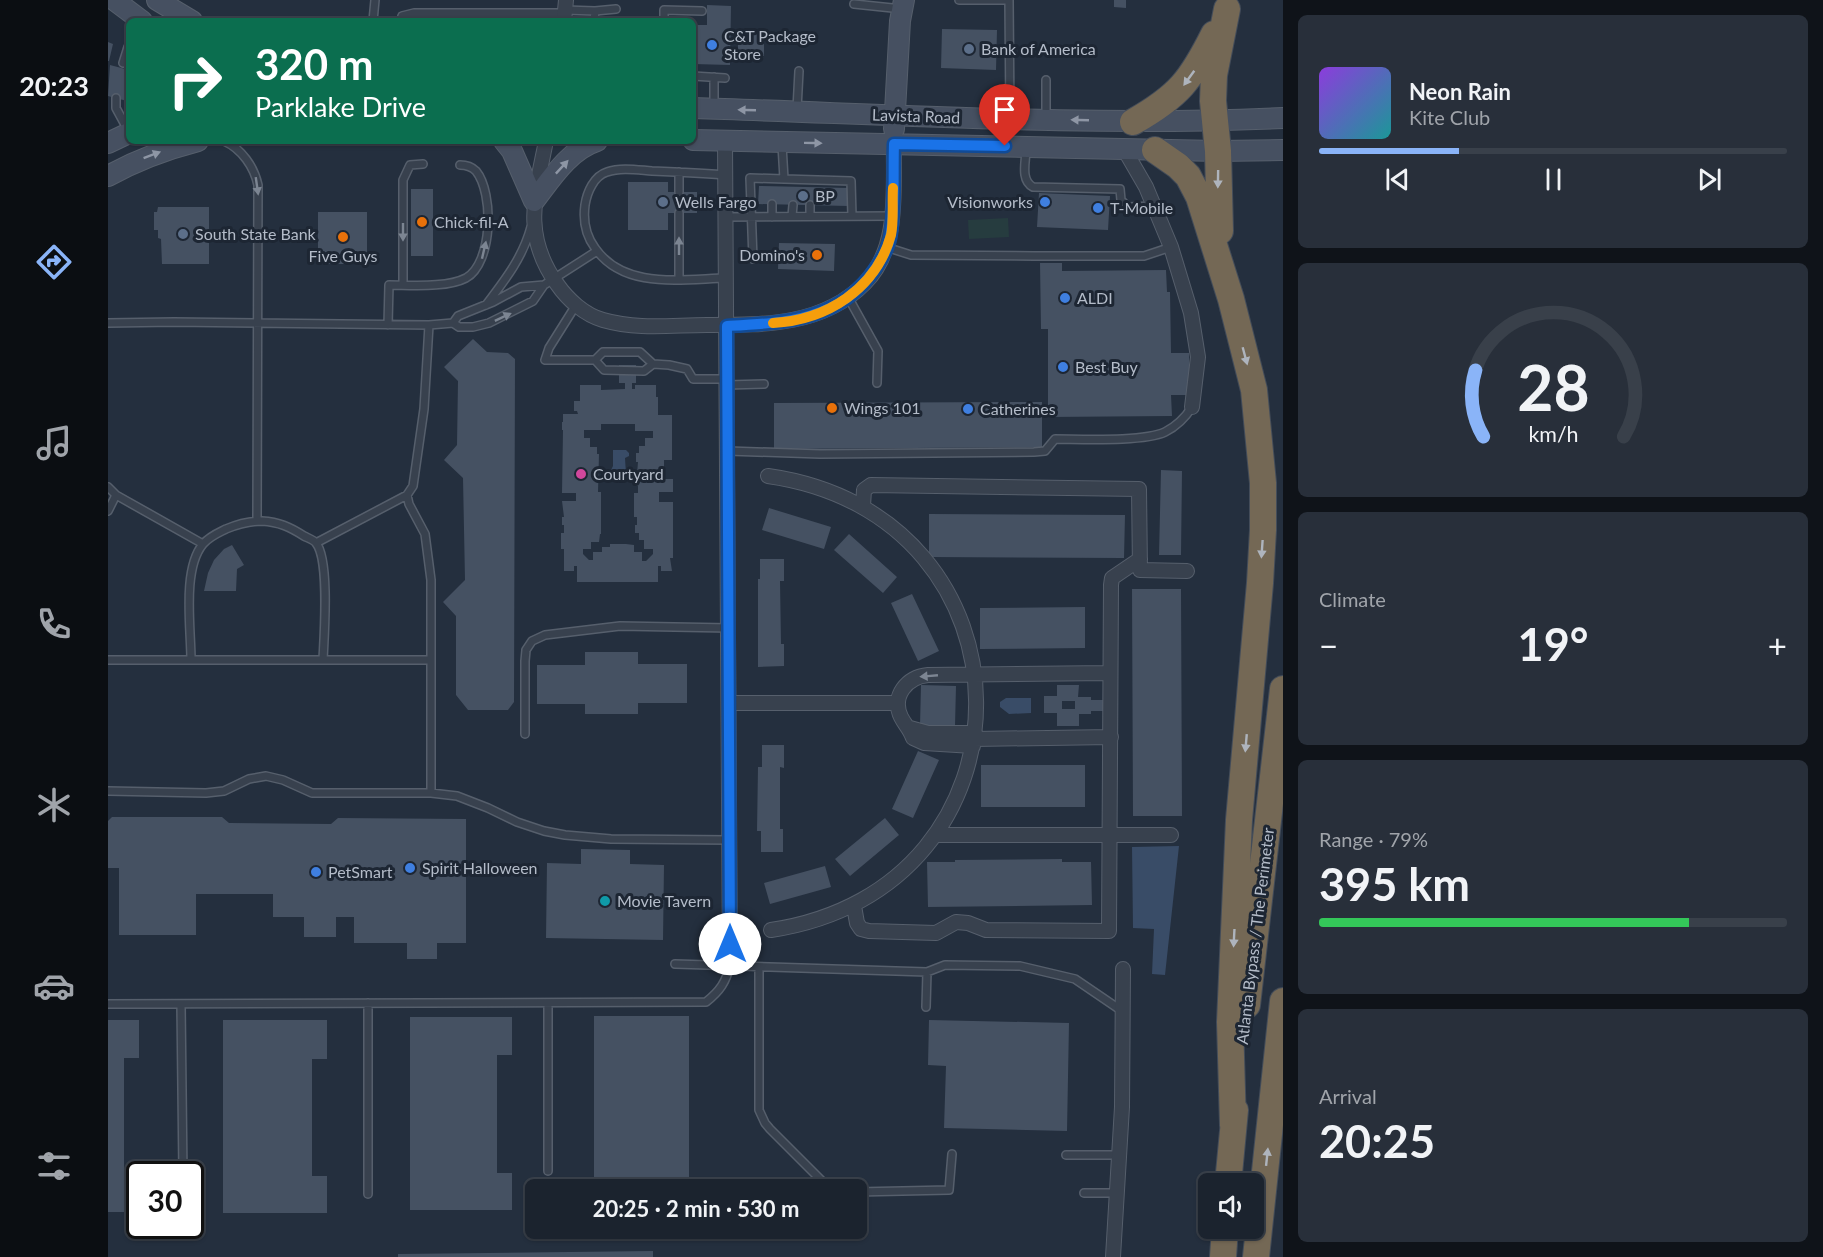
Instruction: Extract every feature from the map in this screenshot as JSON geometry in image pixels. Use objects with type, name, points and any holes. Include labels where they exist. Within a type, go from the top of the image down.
[{"type":"highway","points":[[1229,4],[1214,75],[1214,121],[1218,152],[1219,224],[1231,299]]},
{"type":"highway","points":[[1133,122],[1166,102],[1187,81],[1203,56],[1229,4]]},
{"type":"highway","points":[[1155,150],[1178,166],[1194,186],[1231,299],[1254,390],[1263,483],[1263,531],[1239,820],[1230,1022],[1233,1125]]},
{"type":"highway","name":"Atlanta Bypass / The Perimeter","points":[[1229,1173],[1283,689]]},
{"type":"highway","points":[[1256,1257],[1283,1001]]},
{"type":"highway","points":[[1222,1257],[1224,1239]]},
{"type":"main road","points":[[114,0],[135,18]]},
{"type":"main road","points":[[157,0],[187,18]]},
{"type":"main road","points":[[894,144],[903,4]]},
{"type":"main road","name":"Lavista Road","points":[[696,108],[1133,122],[1283,118]]},
{"type":"main road","points":[[108,143],[126,134]]},
{"type":"main road","name":"Lavista Road","points":[[696,140],[1218,152],[1283,150]]},
{"type":"main road","points":[[108,176],[127,165],[186,144]]},
{"type":"main road","points":[[508,144],[533,210]]},
{"type":"main road","points":[[533,210],[563,165],[589,144]]},
{"type":"street","points":[[725,141],[730,965]]},
{"type":"street","points":[[545,144],[533,210],[537,245],[549,282],[576,305],[600,320],[644,327],[780,323],[810,317],[839,304],[866,283],[881,261],[891,233],[894,144]]},
{"type":"street","points":[[1124,149],[1146,187],[1171,247],[1191,314],[1198,357],[1192,407]]},
{"type":"street","points":[[768,476],[811,484],[832,491],[862,506],[905,538],[934,570],[946,588],[964,628],[975,673],[977,713],[974,740],[965,777],[957,797],[935,835],[907,868],[854,906],[813,922],[771,930]]},
{"type":"street","points":[[862,506],[864,490],[871,485],[1139,489],[1140,570],[1187,571]]},
{"type":"street","points":[[854,906],[857,923],[861,930],[868,931],[936,933],[956,922],[968,923],[986,930],[1109,931],[1111,737],[1109,673],[1112,578],[1140,559]]},
{"type":"street","points":[[1109,673],[924,675],[913,678],[902,689],[898,703],[902,718],[910,728],[913,738],[924,743],[1111,737]]},
{"type":"street","points":[[729,703],[898,703]]},
{"type":"street","points":[[935,835],[1171,835]]},
{"type":"street","points":[[1113,1257],[1122,1107],[1123,969]]},
{"type":"lane","points":[[373,18],[375,0]]},
{"type":"lane","points":[[959,0],[1009,0],[1010,118]]},
{"type":"lane","points":[[854,4],[903,4]]},
{"type":"lane","points":[[402,18],[414,13],[438,17],[464,17],[616,9]]},
{"type":"lane","points":[[664,18],[664,10],[702,11]]},
{"type":"lane","points":[[595,11],[596,18]]},
{"type":"lane","points":[[123,63],[126,54]]},
{"type":"lane","points":[[797,112],[799,71]]},
{"type":"lane","points":[[696,76],[725,78]]},
{"type":"lane","points":[[714,77],[714,109]]},
{"type":"lane","points":[[1046,80],[1046,119]]},
{"type":"lane","points":[[116,98],[116,108],[126,126]]},
{"type":"lane","points":[[782,142],[784,179]]},
{"type":"lane","points":[[228,144],[251,164],[258,185],[257,521]]},
{"type":"lane","points":[[1026,146],[1025,178],[1029,185],[1120,189],[1121,200],[1128,207],[1154,206]]},
{"type":"lane","points":[[403,285],[403,180],[410,165],[423,164]]},
{"type":"lane","points":[[388,325],[389,285],[451,282],[466,278],[481,263],[487,236],[487,209],[483,186],[477,172],[470,166],[460,165]]},
{"type":"lane","points":[[726,175],[614,170],[605,172],[596,179],[589,191],[585,204],[585,219],[586,231],[603,259],[633,277],[727,278]]},
{"type":"lane","points":[[679,172],[679,192]]},
{"type":"lane","points":[[753,259],[750,178],[772,182],[784,179],[793,183],[830,184],[851,181],[852,216]]},
{"type":"lane","points":[[772,204],[772,217]]},
{"type":"lane","points":[[792,216],[793,205]]},
{"type":"lane","points":[[810,205],[810,216]]},
{"type":"lane","points":[[830,206],[830,216]]},
{"type":"lane","points":[[485,306],[513,269],[528,237],[533,210]]},
{"type":"lane","points":[[679,213],[679,279]]},
{"type":"lane","points":[[726,217],[892,216]]},
{"type":"lane","points":[[886,247],[910,255],[1034,256],[1144,256],[1171,247]]},
{"type":"lane","points":[[108,323],[388,325],[453,323],[459,327],[473,327],[489,323],[533,301],[549,282],[597,251]]},
{"type":"lane","points":[[453,323],[458,316],[485,306],[521,286],[549,282]]},
{"type":"lane","points":[[848,297],[878,351],[878,383]]},
{"type":"lane","points":[[576,305],[549,348],[545,360],[595,360],[603,352],[640,352],[654,364],[687,369],[693,379],[764,384]]},
{"type":"lane","points":[[316,543],[407,495],[413,486],[425,402],[429,325]]},
{"type":"lane","points":[[595,360],[604,370],[644,371],[654,364]]},
{"type":"lane","points":[[728,451],[820,454],[1045,451],[1055,439],[1143,437],[1163,433],[1183,421],[1192,407]]},
{"type":"lane","points":[[108,487],[116,495],[203,544]]},
{"type":"lane","points":[[108,511],[116,495]]},
{"type":"lane","points":[[407,495],[409,504],[425,534],[431,580],[431,793]]},
{"type":"lane","points":[[191,660],[190,576],[203,544],[213,535],[228,528],[257,521],[288,526],[316,543],[323,560],[325,593],[323,660]]},
{"type":"lane","points":[[525,734],[525,661],[526,650],[532,641],[545,635],[620,626],[729,628]]},
{"type":"lane","points":[[108,660],[430,660]]},
{"type":"lane","points":[[108,792],[206,793],[224,791],[249,778],[266,776],[283,780],[312,793],[431,793],[457,796],[517,822],[565,835],[612,839],[730,840]]},
{"type":"lane","points":[[675,964],[927,972],[945,965],[1020,966],[1075,979],[1123,1011]]},
{"type":"lane","points":[[108,1004],[706,1002],[720,991],[730,965]]},
{"type":"lane","points":[[759,967],[759,1110],[770,1129],[820,1179]]},
{"type":"lane","points":[[926,1007],[927,972]]},
{"type":"lane","points":[[548,1002],[548,1171]]},
{"type":"lane","points":[[368,1003],[368,1194]]},
{"type":"lane","points":[[182,1004],[183,1161]]},
{"type":"lane","points":[[867,1192],[949,1190],[952,1154]]},
{"type":"lane","points":[[1066,1155],[1119,1155]]},
{"type":"lane","points":[[1084,1193],[1117,1193]]},
{"type":"green space","points":[[1008,218],[1009,237],[969,239],[968,220]]},
{"type":"water","points":[[613,450],[626,450],[629,453],[629,456],[625,458],[626,474],[610,472],[613,466]]},
{"type":"water","points":[[1006,698],[1031,698],[1031,713],[1009,714],[1000,707],[1000,702]]},
{"type":"water","points":[[1179,846],[1165,975],[1152,974],[1154,929],[1133,928],[1132,847]]},
{"type":"building","points":[[1114,0],[1126,0],[1126,8],[1114,7]]},
{"type":"building","name":"C&T Package Store","points":[[707,5],[731,6],[730,65],[696,64],[696,25],[707,25]]},
{"type":"building","name":"Bank of America","points":[[942,29],[997,30],[996,70],[941,68]]},
{"type":"building","points":[[738,30],[764,30],[764,56],[738,56]]},
{"type":"building","points":[[108,42],[113,44],[109,61],[108,61]]},
{"type":"building","points":[[110,65],[126,69],[126,101],[108,96]]},
{"type":"building","name":"Wells Fargo","points":[[628,182],[668,182],[668,192],[697,192],[697,213],[668,213],[668,230],[628,230]]},
{"type":"building","name":"BP","points":[[759,186],[849,188],[848,206],[758,204]]},
{"type":"building","name":"Chick-fil-A","points":[[411,189],[433,189],[433,256],[411,256]]},
{"type":"building","points":[[1039,193],[1110,196],[1108,230],[1037,227]]},
{"type":"building","name":"South State Bank","points":[[158,207],[209,207],[209,264],[162,264],[161,239],[158,238],[158,230],[154,230],[154,212],[157,212]]},
{"type":"building","points":[[318,212],[367,212],[367,264],[318,264]]},
{"type":"building","points":[[779,243],[835,244],[834,271],[778,269]]},
{"type":"building","points":[[1040,263],[1062,263],[1062,271],[1166,270],[1167,292],[1170,292],[1171,353],[1189,353],[1189,395],[1171,395],[1172,416],[1048,417],[1048,329],[1041,329]]},
{"type":"building","points":[[473,339],[487,352],[508,353],[515,359],[514,702],[508,710],[468,710],[456,695],[456,616],[443,602],[465,580],[463,478],[444,460],[457,445],[458,381],[444,367]]},
{"type":"building","name":"Courtyard","points":[[619,365],[636,365],[636,383],[632,383],[632,389],[635,389],[635,385],[656,385],[658,415],[672,415],[672,460],[664,460],[664,479],[673,479],[673,492],[659,492],[659,502],[673,502],[673,558],[670,558],[672,571],[661,571],[661,566],[658,566],[658,582],[577,582],[577,566],[574,566],[574,571],[564,571],[564,549],[561,549],[561,533],[564,533],[562,501],[576,501],[576,493],[562,493],[563,414],[578,414],[574,411],[574,401],[580,401],[580,385],[601,385],[601,390],[625,389],[625,383],[619,383]],"holes":[[[601,424],[635,424],[635,431],[653,431],[653,438],[645,438],[645,446],[639,446],[639,453],[636,453],[638,493],[634,493],[634,517],[637,517],[635,533],[639,533],[639,540],[644,540],[644,549],[653,549],[653,554],[646,561],[642,561],[642,552],[634,552],[634,545],[610,544],[610,547],[602,547],[602,552],[593,552],[593,560],[589,560],[583,554],[583,549],[591,549],[591,542],[599,542],[601,492],[598,492],[599,454],[597,454],[597,447],[590,447],[590,438],[584,438],[584,430],[601,430]]]},
{"type":"building","points":[[1042,402],[1042,447],[774,449],[774,403]]},
{"type":"building","points":[[1161,470],[1182,471],[1181,555],[1159,555]]},
{"type":"building","points":[[769,508],[831,527],[824,549],[762,530]]},
{"type":"building","points":[[929,514],[1125,515],[1124,558],[929,557]]},
{"type":"building","points":[[849,534],[897,577],[883,593],[834,550]]},
{"type":"building","points":[[232,545],[244,565],[237,569],[236,591],[204,591],[214,560],[224,549]]},
{"type":"building","points":[[760,559],[784,559],[784,581],[780,581],[781,644],[784,644],[784,666],[758,667]]},
{"type":"building","points":[[1132,589],[1181,589],[1182,816],[1133,816]]},
{"type":"building","points":[[912,594],[939,651],[918,661],[891,603]]},
{"type":"building","points":[[1085,607],[1085,648],[980,649],[980,608]]},
{"type":"building","points":[[585,652],[638,652],[638,664],[687,664],[687,703],[638,703],[638,714],[585,714],[585,704],[537,704],[537,665],[585,665]]},
{"type":"building","points":[[921,685],[956,686],[955,726],[920,726]]},
{"type":"building","points":[[1057,685],[1079,685],[1078,697],[1103,700],[1103,711],[1079,714],[1079,726],[1057,726],[1057,713],[1044,713],[1044,696],[1057,696]],"holes":[[[1062,701],[1075,701],[1075,709],[1062,709]]]},
{"type":"building","points":[[762,745],[784,745],[784,768],[780,767],[780,829],[783,829],[783,852],[761,852],[761,831],[757,831],[758,767],[762,767]]},
{"type":"building","points":[[918,751],[939,760],[913,818],[892,809]]},
{"type":"building","points":[[981,765],[1085,765],[1085,807],[981,807]]},
{"type":"building","points":[[112,817],[222,817],[229,823],[331,824],[338,818],[466,819],[466,943],[437,943],[437,959],[407,959],[407,943],[354,943],[354,917],[336,917],[336,937],[304,937],[304,917],[273,917],[273,894],[196,894],[196,935],[119,935],[119,868],[108,868],[108,821]]},
{"type":"building","points":[[885,818],[899,835],[850,876],[835,859]]},
{"type":"building","name":"Movie Tavern","points":[[581,849],[630,850],[630,864],[664,865],[663,940],[546,938],[547,863],[581,864]]},
{"type":"building","points":[[1062,859],[1062,862],[1091,862],[1092,905],[928,907],[927,862]]},
{"type":"building","points":[[825,866],[831,887],[770,904],[764,883]]},
{"type":"building","points":[[594,1016],[689,1016],[689,1179],[594,1179]]},
{"type":"building","points":[[410,1017],[512,1017],[512,1055],[497,1055],[497,1173],[512,1173],[512,1210],[410,1210]]},
{"type":"building","points":[[108,1020],[139,1020],[139,1058],[124,1058],[126,1212],[108,1212]]},
{"type":"building","points":[[223,1020],[327,1020],[327,1059],[312,1059],[312,1176],[327,1176],[327,1213],[223,1213]]},
{"type":"building","points":[[929,1020],[1069,1023],[1067,1131],[944,1128],[946,1066],[928,1065]]},
{"type":"building","points":[[653,1251],[653,1257],[398,1257],[398,1254]]},
{"type":"slow traffic","points":[[773,323],[810,317],[839,304],[866,283],[881,261],[891,233],[893,188]]},
{"type":"place","name":"C&T Package Store","points":[[712,45]]},
{"type":"place","name":"Bank of America","points":[[969,49]]},
{"type":"place","name":"BP","points":[[803,196]]},
{"type":"place","name":"Wells Fargo","points":[[663,202]]},
{"type":"place","name":"Visionworks","points":[[1045,202]]},
{"type":"place","name":"T-Mobile","points":[[1098,208]]},
{"type":"place","name":"Chick-fil-A","points":[[422,222]]},
{"type":"place","name":"South State Bank","points":[[183,234]]},
{"type":"place","name":"Five Guys","points":[[343,237]]},
{"type":"place","name":"Domino's","points":[[817,255]]},
{"type":"place","name":"ALDI","points":[[1065,298]]},
{"type":"place","name":"Best Buy","points":[[1063,367]]},
{"type":"place","name":"Wings 101","points":[[832,408]]},
{"type":"place","name":"Catherines","points":[[968,409]]},
{"type":"place","name":"Courtyard","points":[[581,474]]},
{"type":"place","name":"Spirit Halloween","points":[[410,868]]},
{"type":"place","name":"PetSmart","points":[[316,872]]},
{"type":"place","name":"Movie Tavern","points":[[605,901]]},
{"type":"route","points":[[730,944],[727,326],[780,323],[810,317],[839,304],[866,283],[881,261],[891,233],[894,144],[1005,146]]}]
